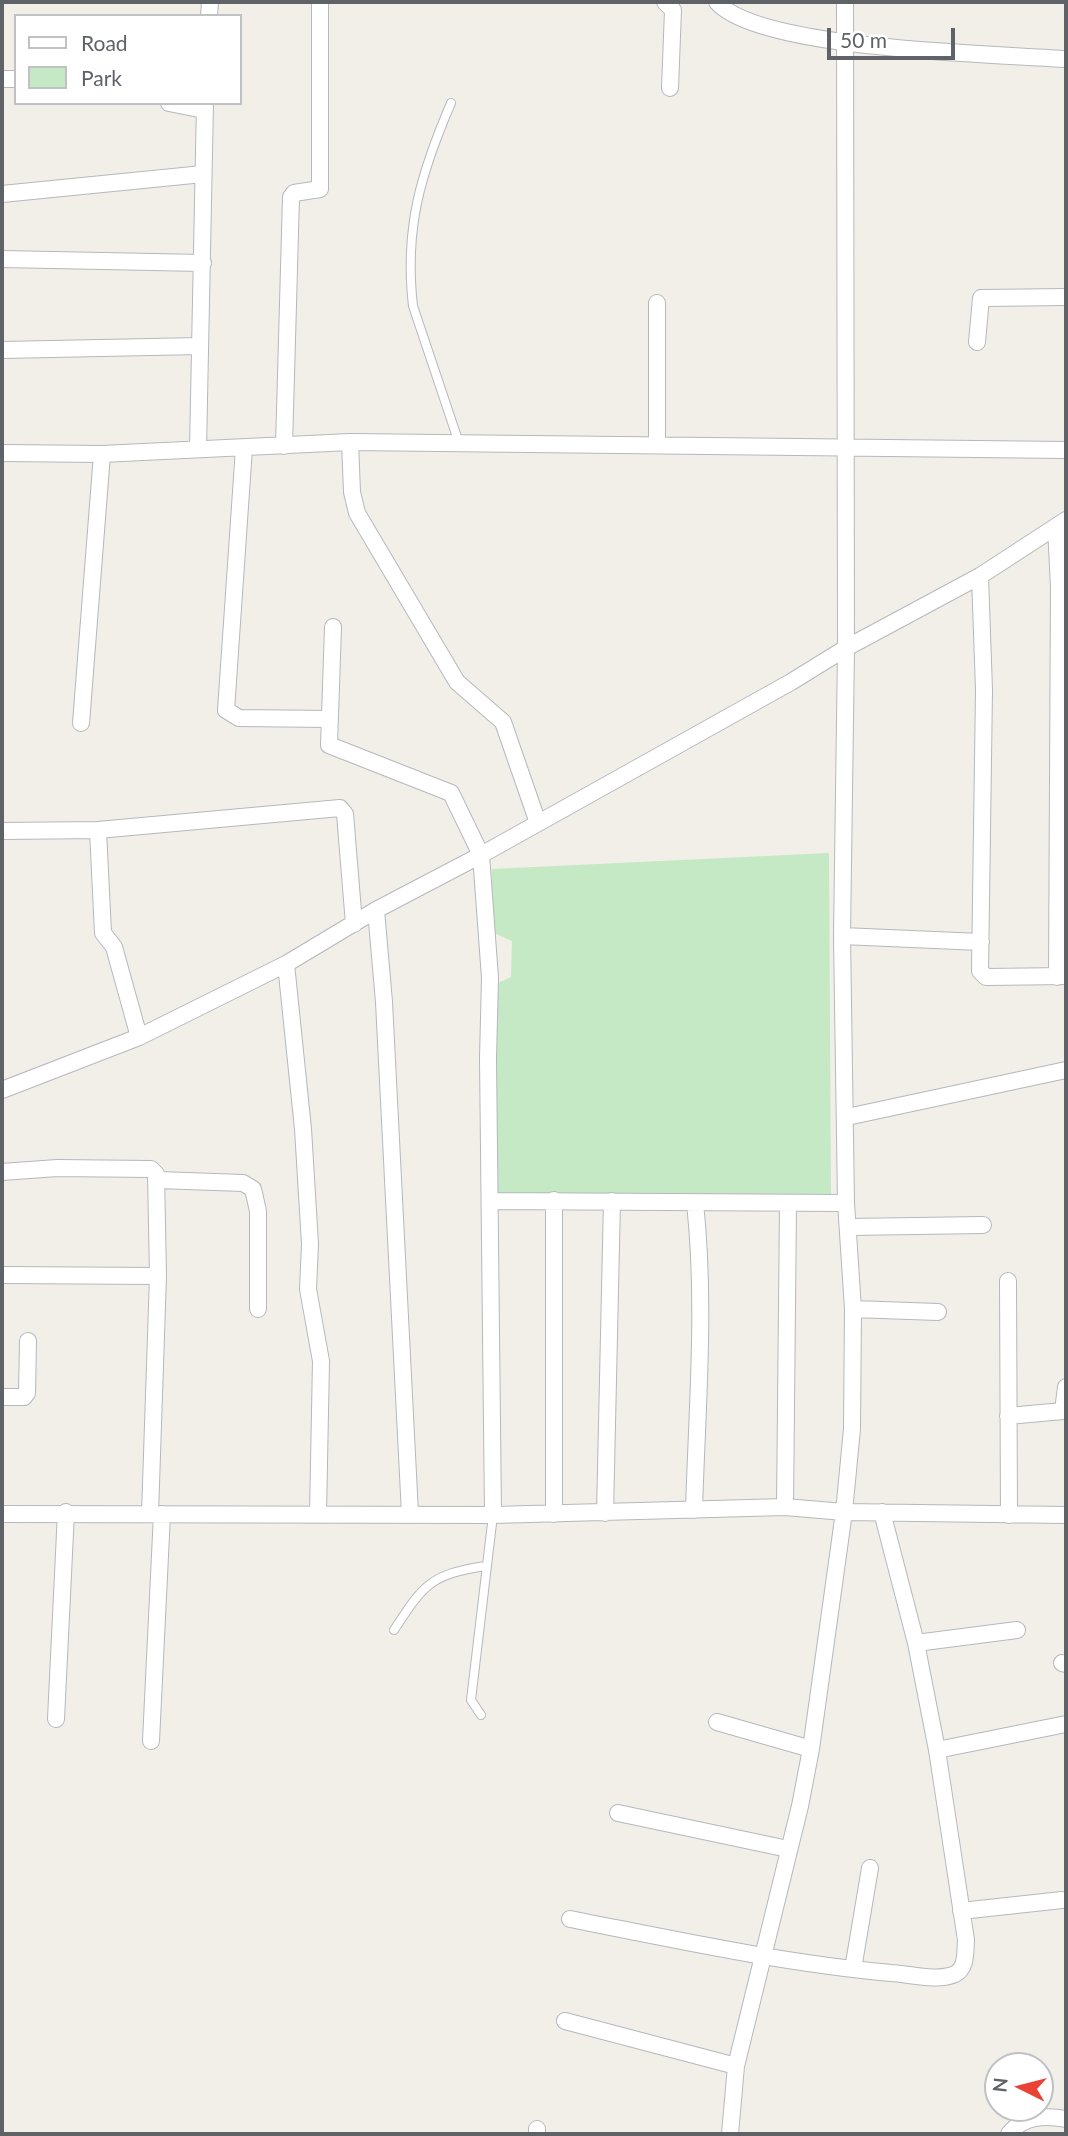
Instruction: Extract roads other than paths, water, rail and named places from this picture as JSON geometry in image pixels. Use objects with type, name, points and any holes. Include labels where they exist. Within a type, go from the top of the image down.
[{"type":"street","points":[[284,446],[291,197],[294,193],[320,189],[320,2]]},
{"type":"street","points":[[665,2],[673,10],[670,88]]},
{"type":"street","points":[[717,2],[748,22],[846,43],[1066,59]]},
{"type":"street","points":[[730,2134],[736,2066],[800,1806],[811,1749],[844,1512],[852,1429],[853,1309],[846,1203],[847,1117],[842,936],[846,648],[845,2]]},
{"type":"street","points":[[186,105],[204,107],[198,449]]},
{"type":"street","points":[[2,194],[203,174]]},
{"type":"street","points":[[2,259],[203,263]]},
{"type":"street","points":[[977,342],[981,298],[1066,297]]},
{"type":"street","points":[[657,303],[657,443]]},
{"type":"street","points":[[2,350],[200,346]]},
{"type":"street","points":[[350,442],[352,492],[357,513],[457,682],[503,722],[538,823]]},
{"type":"street","points":[[2,453],[102,454],[350,442],[657,443],[1066,450]]},
{"type":"street","points":[[244,447],[226,710],[239,718],[329,719]]},
{"type":"street","points":[[81,723],[102,454]]},
{"type":"street","points":[[980,576],[984,690],[982,976],[1061,977],[1061,523]]},
{"type":"street","points":[[2,1090],[139,1037],[286,964],[376,910],[481,855],[791,682],[846,648],[980,576],[1061,523]]},
{"type":"street","points":[[333,627],[329,745],[454,796],[481,855],[490,978],[493,1515]]},
{"type":"street","points":[[2,831],[99,830],[340,808],[345,814],[354,924]]},
{"type":"street","points":[[99,830],[103,933],[114,947],[139,1037]]},
{"type":"street","points":[[376,910],[384,1002],[410,1514]]},
{"type":"street","points":[[842,936],[981,942]]},
{"type":"street","points":[[286,964],[303,1129],[310,1244],[308,1289],[321,1362],[318,1514]]},
{"type":"street","points":[[847,1117],[1066,1070]]},
{"type":"street","points":[[2,1172],[57,1168],[151,1169],[158,1180],[159,1276],[151,1741]]},
{"type":"street","points":[[158,1180],[243,1183],[253,1189],[258,1211],[258,1310]]},
{"type":"street","points":[[554,1200],[554,1514]]},
{"type":"street","points":[[490,1201],[789,1205],[846,1203]]},
{"type":"street","points":[[605,1513],[612,1201]]},
{"type":"street","points":[[694,1510],[700,1309],[699,1240],[695,1203]]},
{"type":"street","points":[[785,1507],[789,1205]]},
{"type":"street","points":[[849,1227],[984,1225]]},
{"type":"street","points":[[2,1275],[159,1276]]},
{"type":"street","points":[[1007,1281],[1009,1515]]},
{"type":"street","points":[[853,1309],[938,1312]]},
{"type":"street","points":[[2,1397],[24,1396],[27,1393],[29,1342]]},
{"type":"street","points":[[1008,1416],[1063,1411],[1066,1387]]},
{"type":"street","points":[[2,1514],[66,1512],[493,1515],[785,1507],[844,1512],[1066,1515]]},
{"type":"street","points":[[56,1719],[66,1512]]},
{"type":"street","points":[[570,1919],[762,1958],[940,1977],[956,1973],[965,1959],[966,1940],[937,1750],[916,1643],[882,1512]]},
{"type":"street","points":[[916,1643],[1017,1630]]},
{"type":"street","points":[[717,1722],[811,1749]]},
{"type":"street","points":[[937,1750],[1066,1724]]},
{"type":"street","points":[[618,1813],[788,1849]]},
{"type":"street","points":[[853,1969],[870,1868]]},
{"type":"street","points":[[961,1911],[1062,1900]]},
{"type":"street","points":[[565,2021],[736,2066]]},
{"type":"street","points":[[1009,2134],[1019,2122],[1036,2117],[1066,2119]]},
{"type":"lane","points":[[451,103],[425,165],[415,203],[411,287],[413,306],[459,443]]},
{"type":"lane","points":[[481,1715],[471,1700],[493,1515]]},
{"type":"lane","points":[[394,1630],[420,1590],[450,1571],[486,1566]]}]
